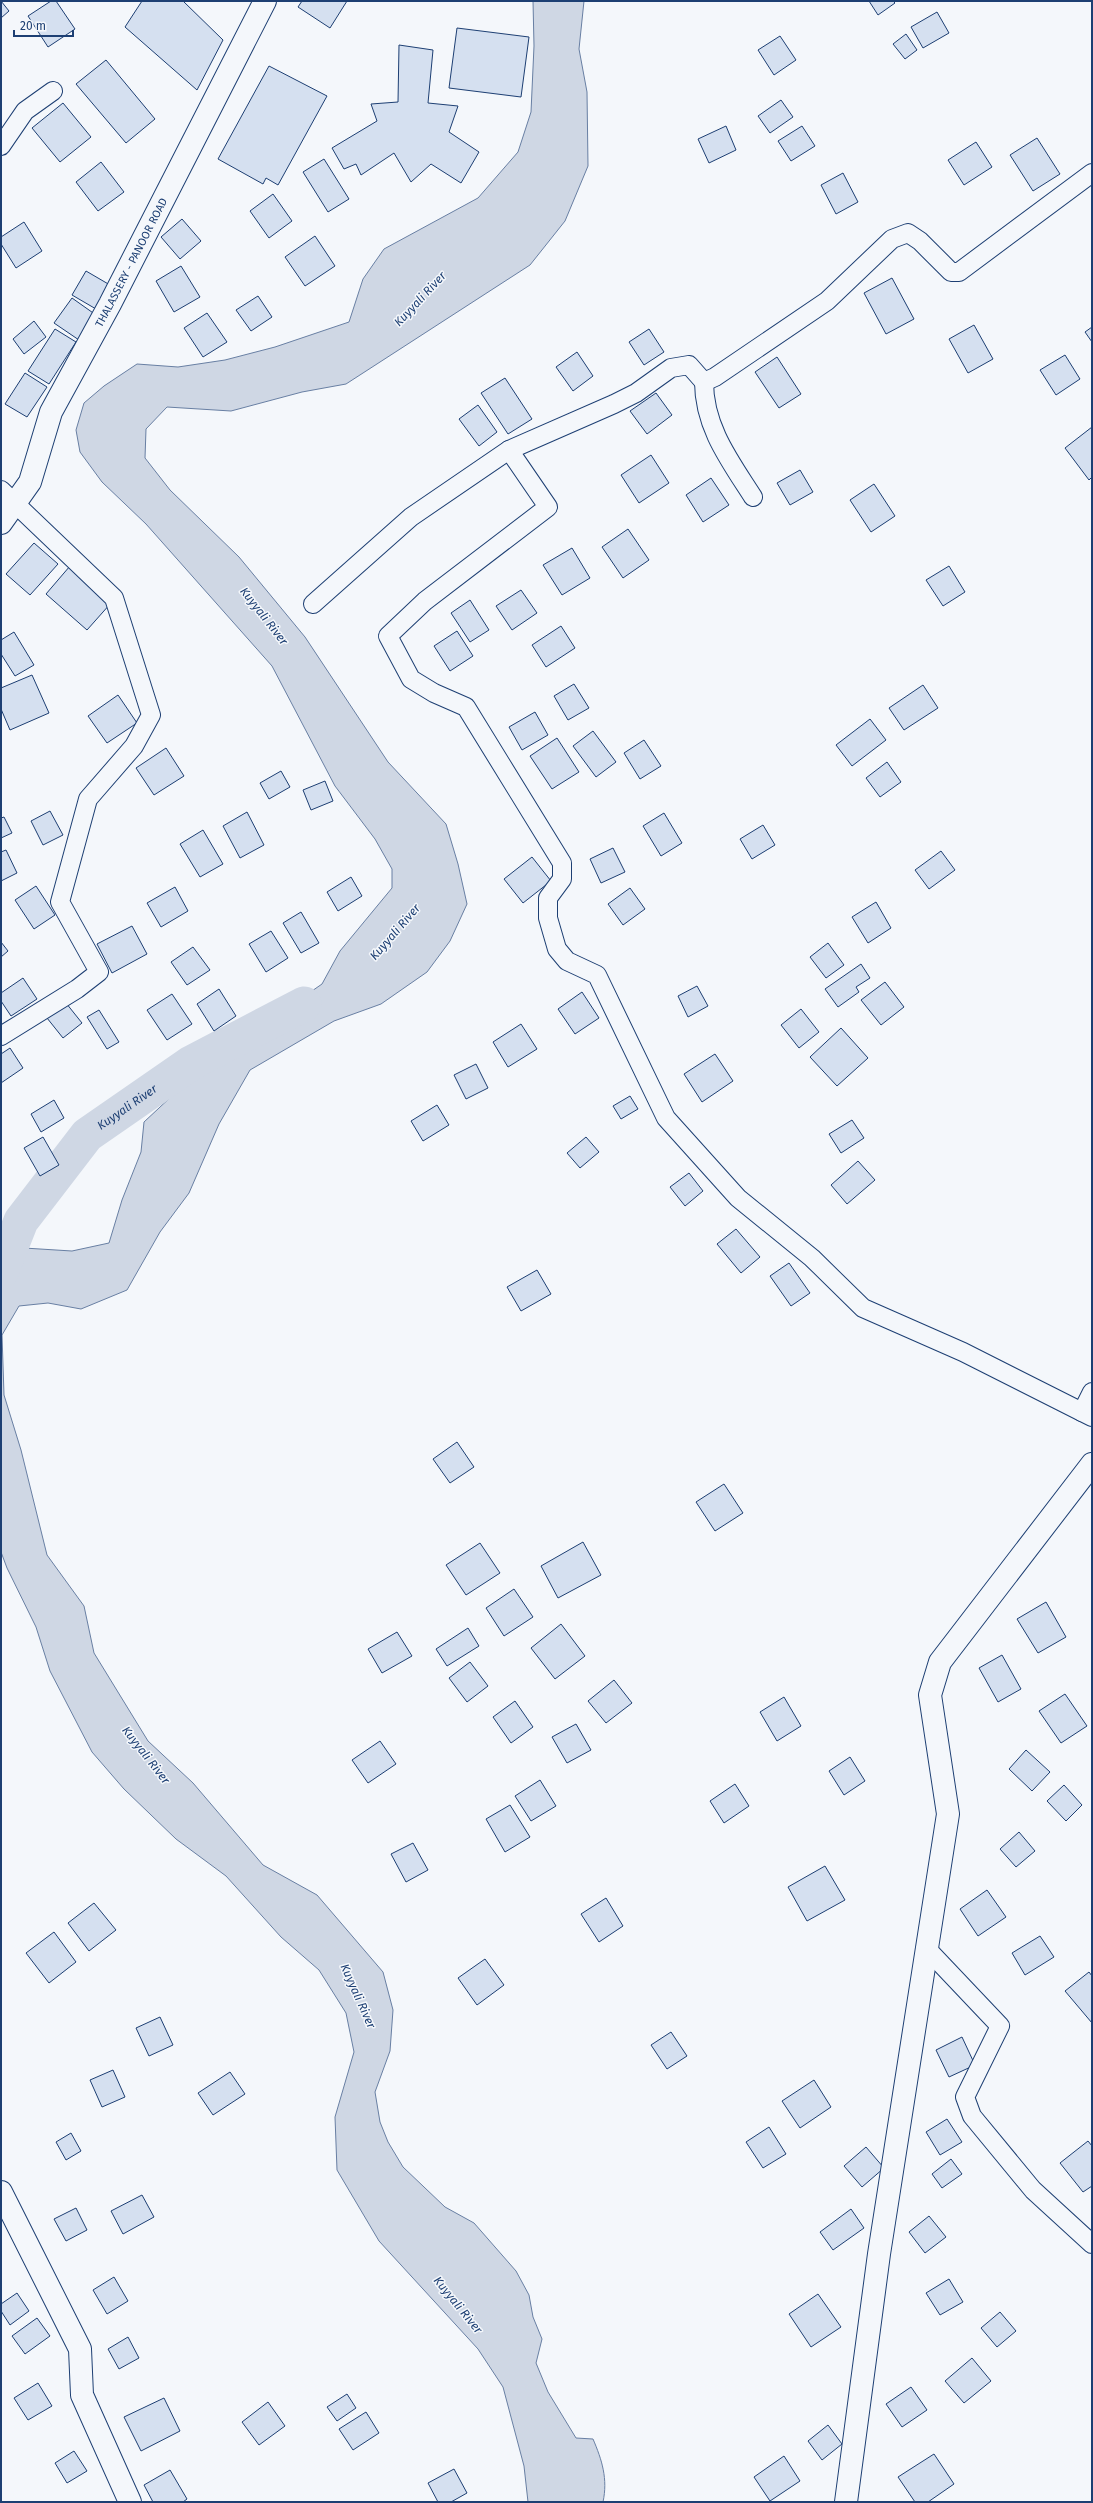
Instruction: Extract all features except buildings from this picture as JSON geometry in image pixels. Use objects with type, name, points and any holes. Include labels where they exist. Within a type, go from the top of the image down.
[{"type":"street","name":"THALASSERY - PANOOR ROAD","points":[[1,523],[7,497],[30,482],[51,412],[110,304],[265,1]]},
{"type":"street","points":[[1,146],[25,111],[53,91]]},
{"type":"street","points":[[704,382],[728,369],[828,301],[892,238],[908,233],[920,241],[951,272],[959,272],[1092,174]]},
{"type":"street","points":[[313,604],[411,517],[509,450],[614,404],[636,392],[671,368],[689,365],[704,382],[704,395],[711,425],[724,453],[753,498]]},
{"type":"street","points":[[509,450],[548,507],[425,600],[388,636],[410,679],[434,693],[466,707],[562,863],[562,879],[548,898],[548,918],[557,949],[567,961],[597,975],[666,1118],[738,1198],[812,1258],[863,1308],[963,1352],[1087,1415],[1092,1392]]},
{"type":"street","points":[[1,1036],[77,989],[99,972],[60,902],[88,799],[134,746],[151,715],[114,598],[7,497]]},
{"type":"street","points":[[846,2502],[879,2254],[948,1814],[930,1695],[940,1662],[1092,1464]]},
{"type":"street","points":[[927,1949],[1000,2026],[966,2097],[972,2116],[1033,2190],[1092,2244]]},
{"type":"street","points":[[1,2192],[80,2349],[82,2395],[130,2502]]},
{"type":"water","points":[[533,1],[584,1],[579,49],[587,92],[588,166],[565,221],[530,265],[346,384],[302,392],[231,411],[167,407],[146,429],[145,458],[170,490],[239,557],[305,637],[388,762],[446,824],[458,864],[467,904],[450,941],[427,972],[381,1004],[334,1021],[250,1070],[219,1124],[189,1193],[160,1232],[127,1290],[81,1309],[48,1303],[19,1306],[2,1335],[4,1395],[21,1450],[47,1555],[84,1606],[94,1653],[148,1741],[193,1783],[263,1865],[317,1895],[383,1972],[393,2010],[390,2051],[375,2092],[380,2122],[388,2142],[403,2167],[445,2207],[474,2223],[516,2271],[529,2295],[533,2317],[542,2339],[536,2363],[548,2392],[576,2438],[593,2439],[603,2470],[605,2485],[603,2502],[528,2502],[524,2466],[503,2387],[478,2349],[379,2241],[337,2170],[335,2117],[354,2052],[346,2013],[319,1970],[281,1937],[226,1876],[176,1839],[124,1789],[92,1752],[50,1671],[36,1627],[7,1568],[1,1552],[1,1258],[24,1248],[72,1251],[109,1243],[122,1200],[141,1152],[144,1122],[204,1066],[322,984],[340,951],[392,888],[392,869],[375,839],[335,786],[272,666],[146,524],[102,482],[80,452],[76,430],[84,403],[104,386],[137,364],[178,367],[225,360],[275,347],[349,322],[363,279],[384,249],[478,198],[518,152],[531,112],[534,46]]},
{"type":"waterway","name":"Kuyyali River","points":[[1,1272],[21,1221],[87,1135],[191,1063],[304,1004]]}]
